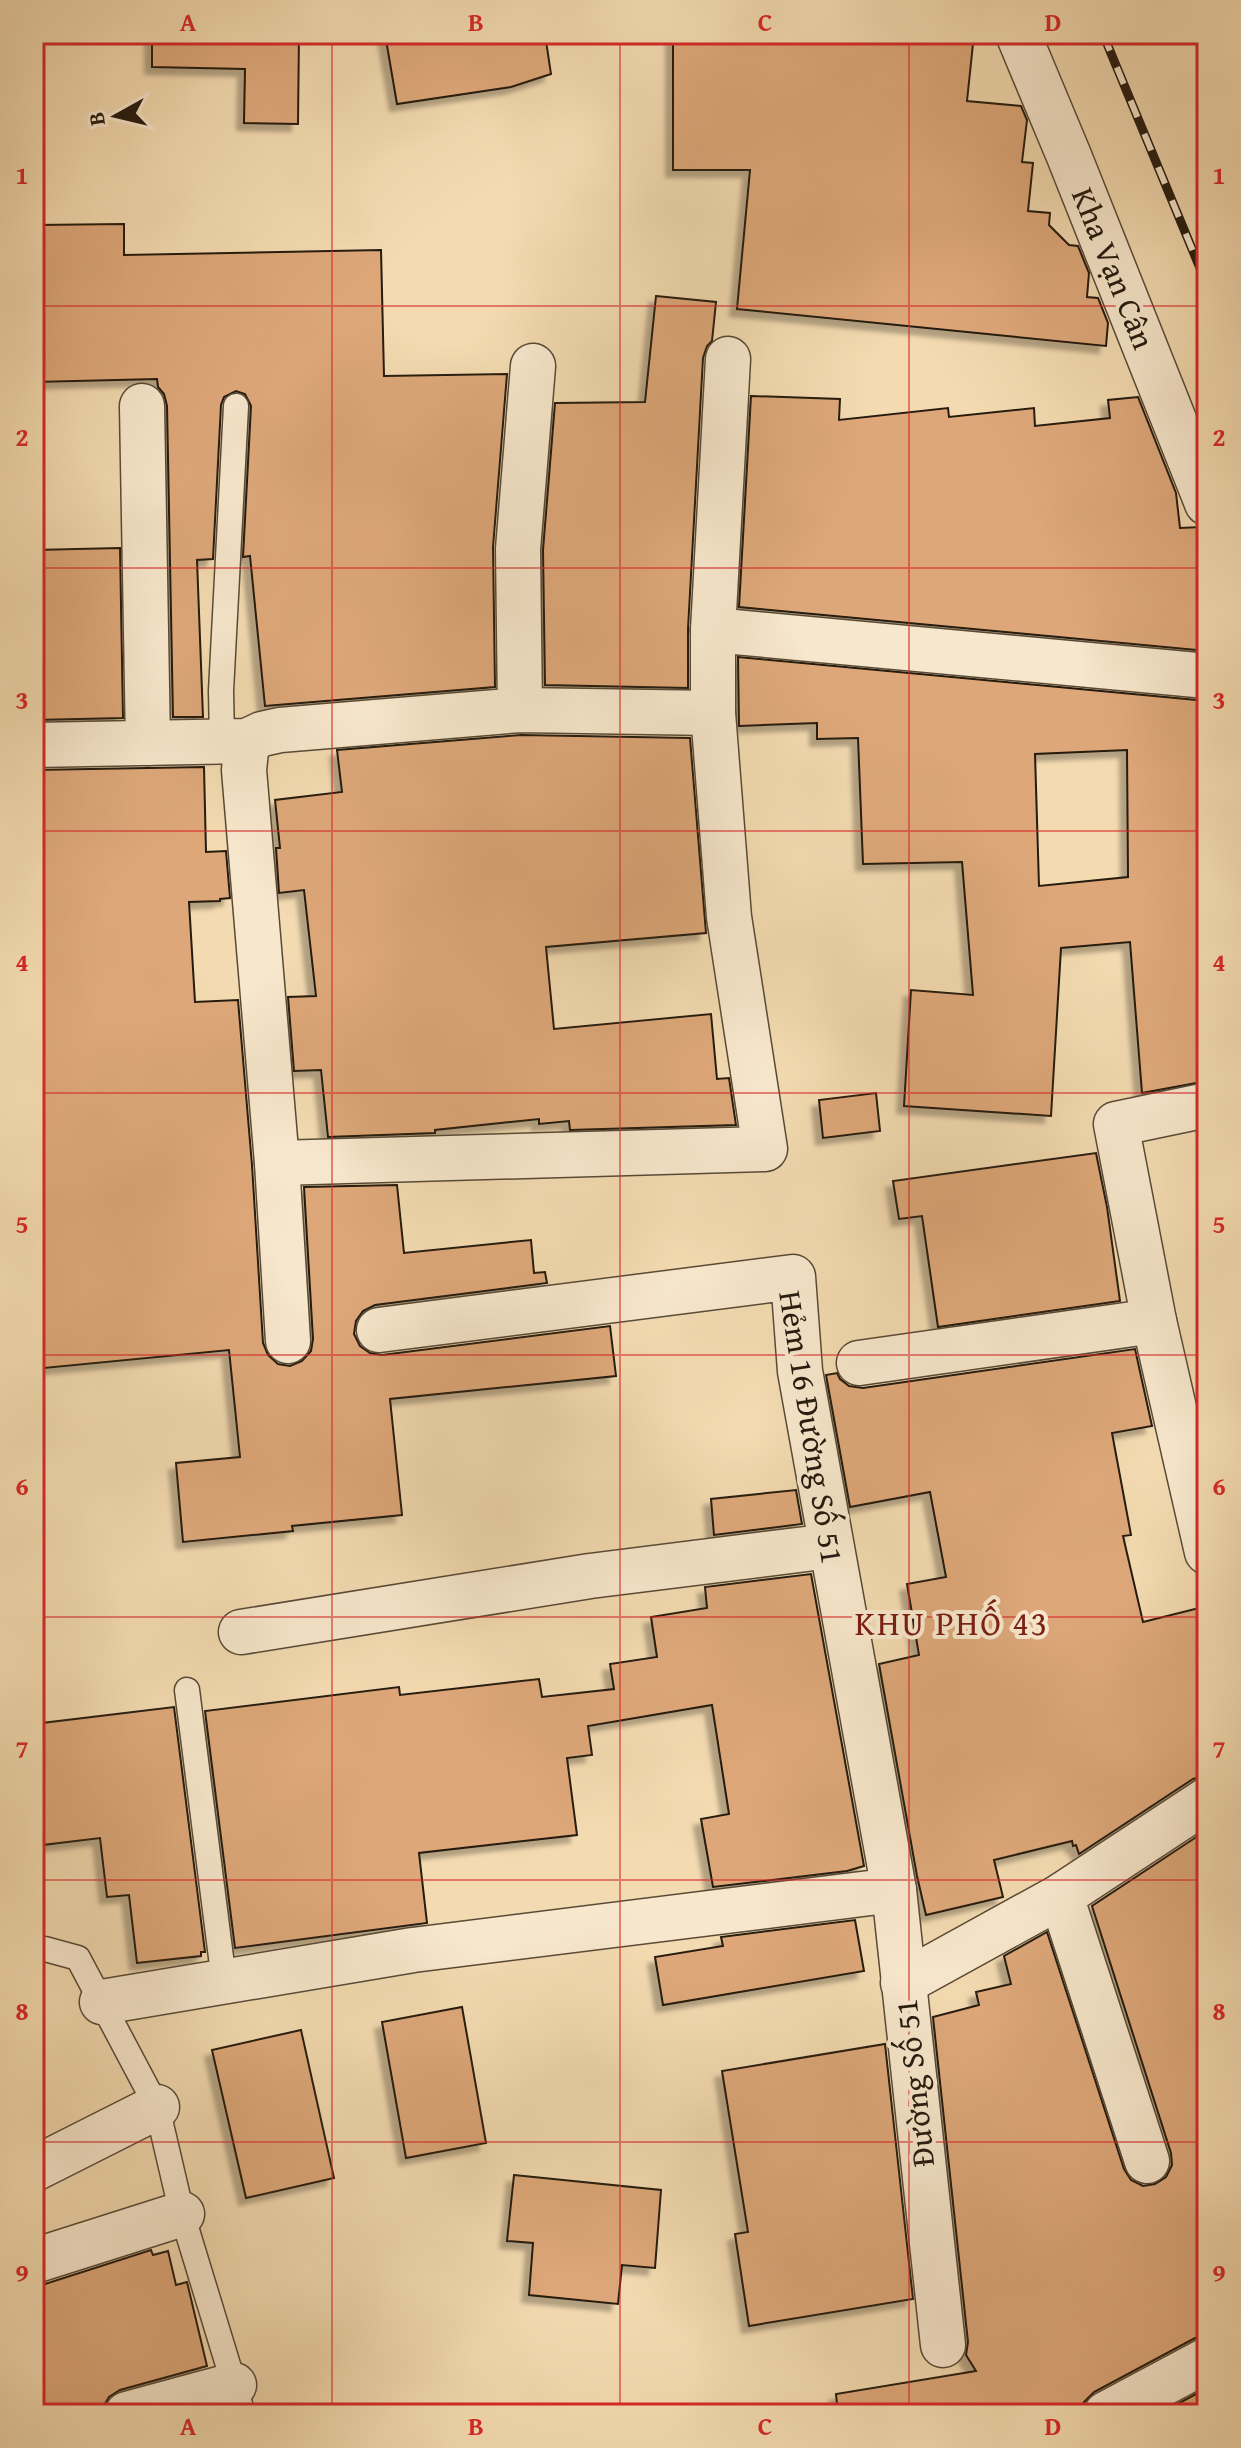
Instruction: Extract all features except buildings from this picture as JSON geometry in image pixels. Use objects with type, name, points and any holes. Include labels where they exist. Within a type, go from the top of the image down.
[{"type":"street","name":"Kha Vạn Cân","points":[[1018,34],[1207,503]]},
{"type":"street","points":[[277,1163],[765,1149],[729,917],[713,713],[713,630],[728,359]]},
{"type":"street","points":[[520,710],[518,549],[533,366]]},
{"type":"street","points":[[142,406],[148,743]]},
{"type":"street","points":[[713,630],[1207,676]]},
{"type":"street","points":[[34,745],[234,741],[280,730],[520,710],[713,713]]},
{"type":"street","points":[[234,741],[244,770],[277,1163],[288,1341]]},
{"type":"street","points":[[1207,1105],[1116,1124],[1154,1321],[1207,1552]]},
{"type":"street","name":"Hẻm 16 Đường Số 51","points":[[379,1330],[793,1277],[800,1371],[894,1890],[903,1983]]},
{"type":"street","points":[[859,1363],[1154,1321]]},
{"type":"street","points":[[241,1632],[590,1576],[830,1546]]},
{"type":"street","name":"Đường Số 51","points":[[943,2345],[903,1983],[1061,1896],[1207,1800]]},
{"type":"street","points":[[102,2002],[413,1950],[894,1890]]},
{"type":"street","points":[[1061,1896],[1147,2161]]},
{"type":"street","points":[[34,2169],[157,2107]]},
{"type":"street","points":[[34,2261],[182,2214]]},
{"type":"street","points":[[1130,2408],[1207,2360]]},
{"type":"street","points":[[127,2414],[238,2400]]},
{"type":"lane","points":[[234,741],[221,691],[236,406]]},
{"type":"lane","points":[[187,1690],[224,1981]]},
{"type":"lane","points":[[34,1950],[45,1949],[78,1958],[157,2107],[182,2214],[238,2400]]},
{"type":"railway","points":[[1103,34],[1207,285]]},
{"type":"district","name":"KHU PHỐ 43","points":[[952,1622]]}]
